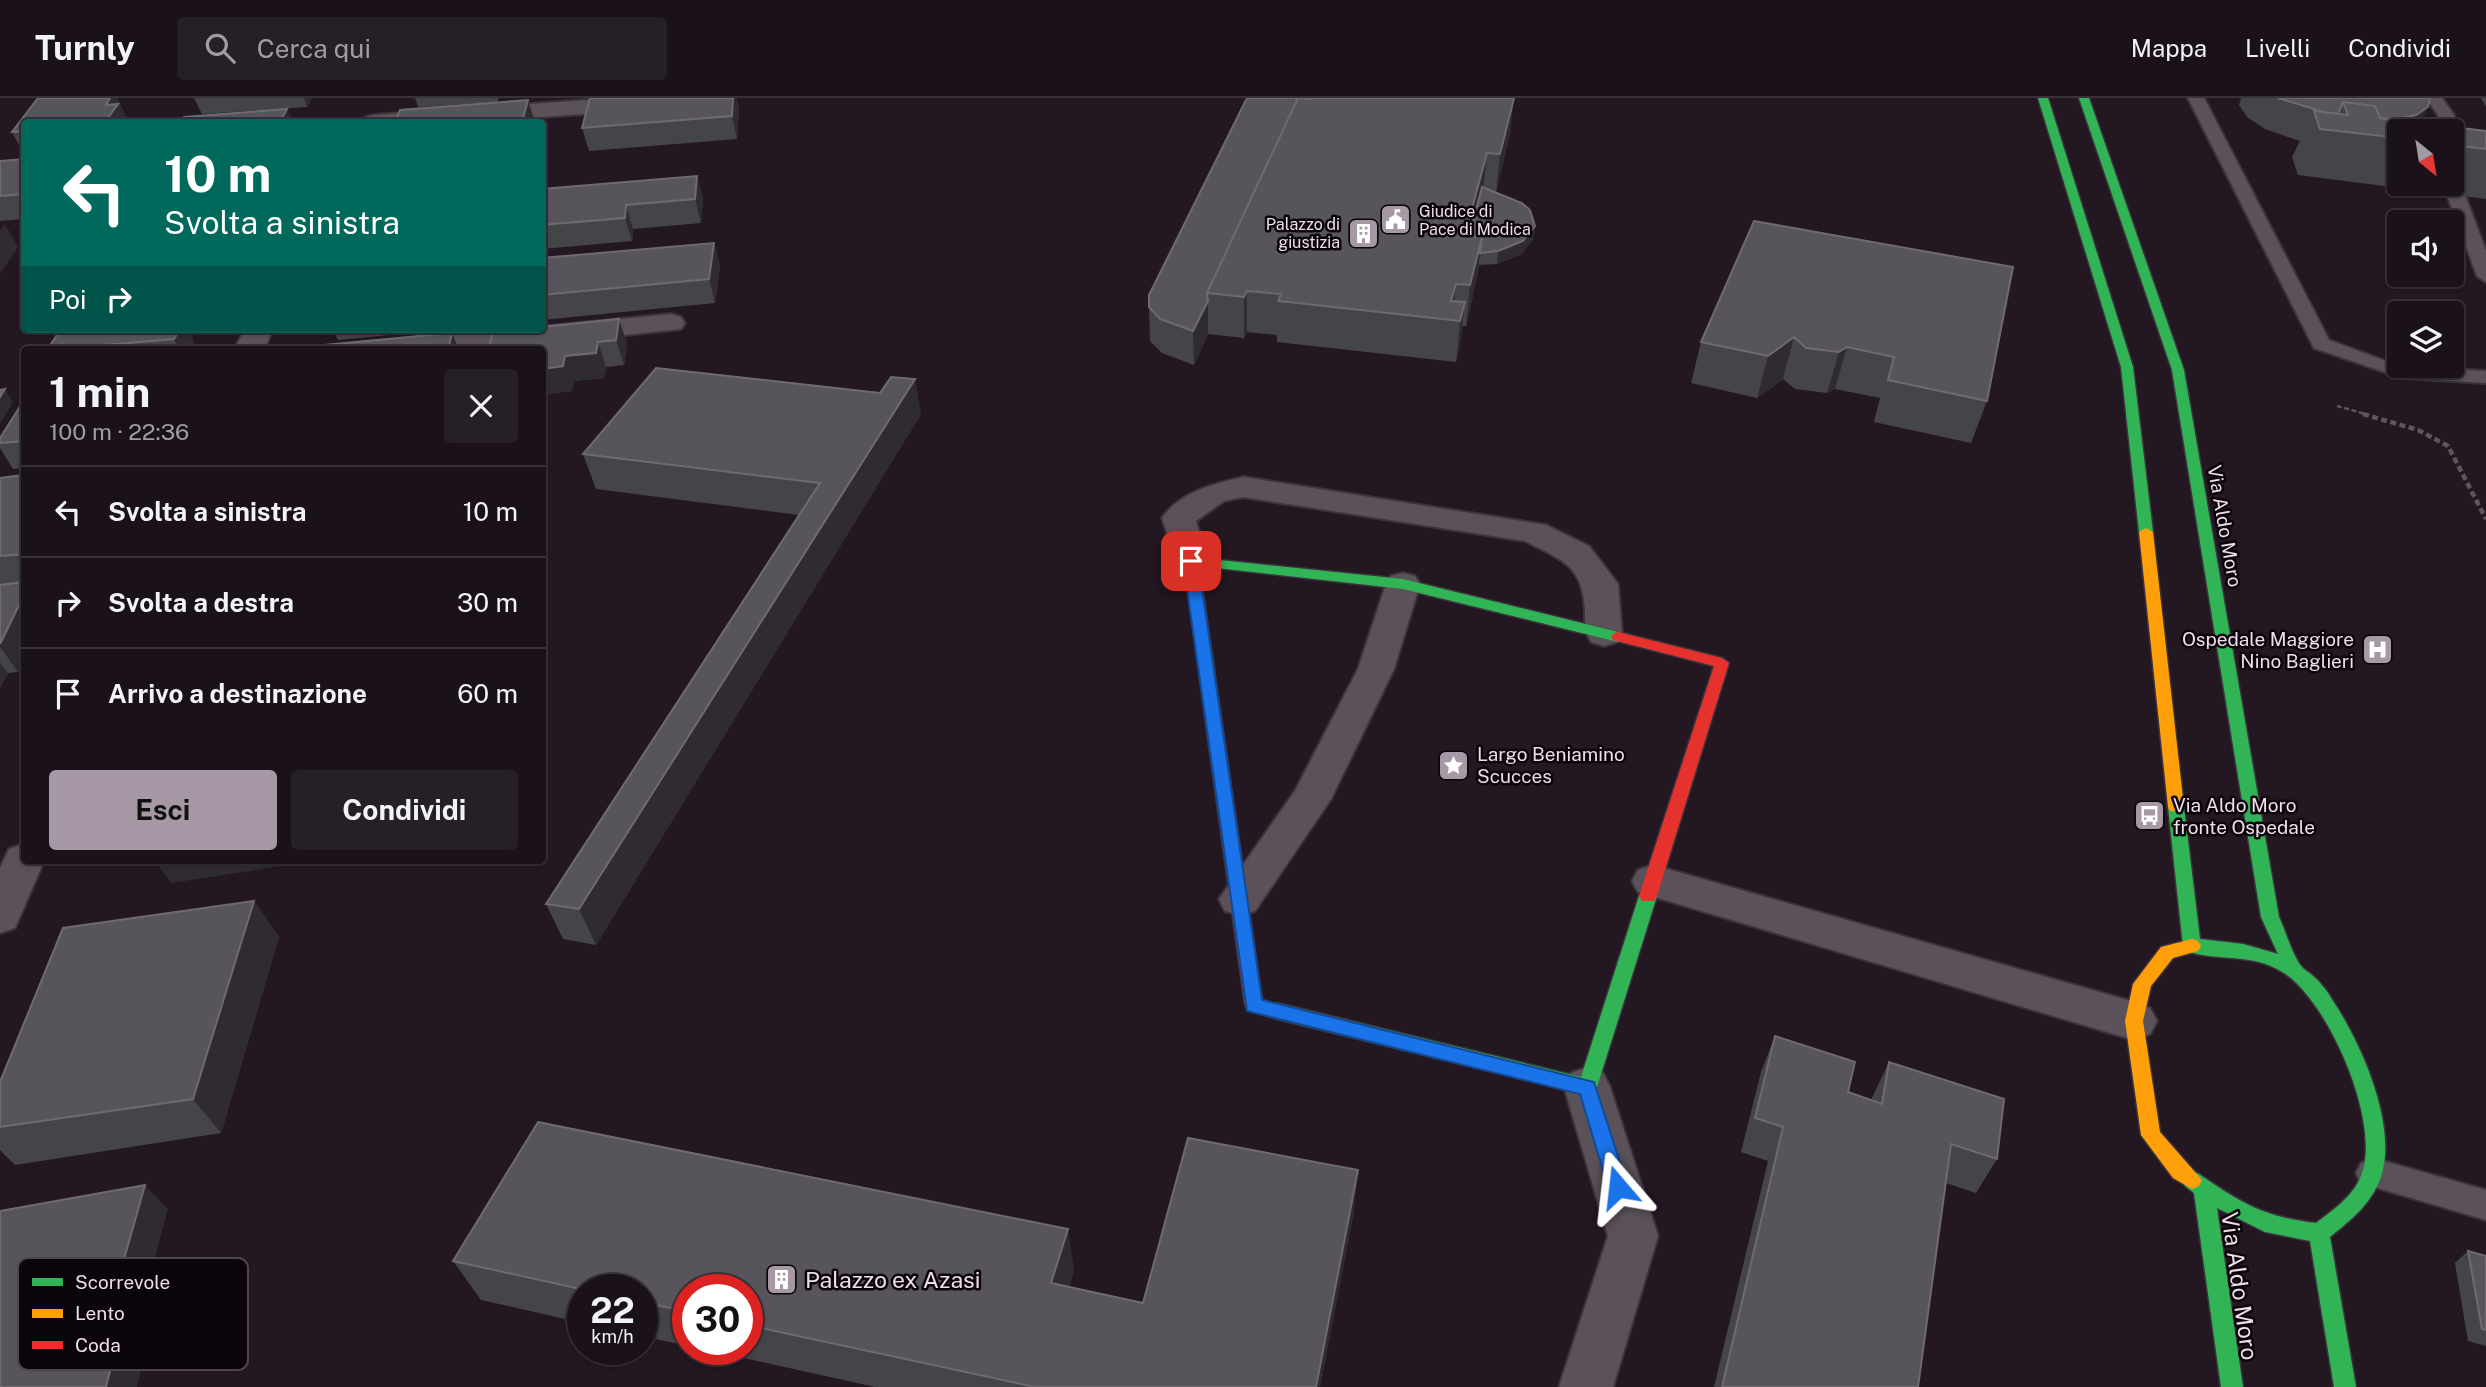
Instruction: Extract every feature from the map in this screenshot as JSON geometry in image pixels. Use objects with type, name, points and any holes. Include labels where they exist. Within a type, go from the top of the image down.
[{"type":"street","points":[[352,119],[363,98]]},
{"type":"street","points":[[417,119],[716,98]]},
{"type":"street","points":[[2043,98],[2127,367],[2192,946]]},
{"type":"street","name":"Via Aldo Moro","points":[[2084,98],[2178,370],[2270,917],[2293,968]]},
{"type":"street","points":[[436,346],[671,323]]},
{"type":"street","points":[[1587,1087],[1254,1005],[1191,561],[1179,519],[1213,494],[1243,486],[1534,532],[1577,554],[1601,584],[1604,634]]},
{"type":"street","points":[[1191,561],[1403,584],[1722,663],[1587,1087],[1633,1236],[1586,1387]]},
{"type":"street","points":[[1240,898],[1311,800],[1376,669],[1403,584]]},
{"type":"street","points":[[0,916],[22,864]]},
{"type":"street","points":[[1653,881],[2134,1021]]},
{"type":"street","points":[[2192,946],[2242,950],[2293,968],[2323,1002],[2355,1055],[2372,1127],[2373,1173],[2352,1206],[2319,1233],[2266,1225],[2243,1216],[2180,1172],[2151,1135],[2140,1080],[2134,1021],[2142,984],[2167,952],[2192,946]]},
{"type":"street","name":"Via Aldo Moro","points":[[2204,1191],[2232,1387]]},
{"type":"street","points":[[2319,1233],[2345,1387]]},
{"type":"lane","points":[[2196,98],[2321,344],[2402,372],[2486,377]]},
{"type":"lane","points":[[2434,98],[2447,119]]},
{"type":"lane","points":[[2456,196],[2486,276]]},
{"type":"lane","points":[[2373,1173],[2486,1205]]},
{"type":"path","points":[[2337,406],[2418,430],[2448,446],[2486,519]]},
{"type":"building","points":[[38,98],[110,98],[106,105],[118,104],[107,119],[22,119]]},
{"type":"building","points":[[590,98],[733,98],[732,116],[582,128]]},
{"type":"building","points":[[1247,98],[1298,98],[1207,293],[1208,301],[1193,331],[1160,319],[1149,307],[1149,295]]},
{"type":"building","name":"Palazzo di giustizia","points":[[1298,98],[1514,98],[1500,154],[1487,153],[1467,227],[1465,236],[1482,237],[1470,285],[1456,284],[1451,301],[1465,302],[1460,321],[1278,301],[1281,294],[1247,291],[1244,297],[1207,293]]},
{"type":"building","points":[[2278,98],[2430,98],[2428,107],[2416,115],[2398,119],[2380,118],[2375,106],[2343,102],[2338,114]]},
{"type":"building","points":[[528,100],[523,119],[396,119],[400,110]]},
{"type":"building","points":[[2343,102],[2375,106],[2380,118],[2388,119],[2387,137],[2320,129],[2314,111],[2348,115]]},
{"type":"building","points":[[287,109],[282,119],[183,119]]},
{"type":"building","points":[[21,120],[21,131],[12,132]]},
{"type":"building","points":[[2464,128],[2486,131],[2486,149],[2464,146]]},
{"type":"building","points":[[21,159],[21,194],[0,196],[0,161]]},
{"type":"building","points":[[697,176],[695,199],[626,205],[625,218],[546,225],[546,189]]},
{"type":"building","points":[[1482,187],[1522,203],[1530,210],[1535,226],[1523,241],[1498,251],[1480,253],[1482,237],[1469,236]]},
{"type":"building","points":[[1754,221],[2013,267],[1987,401],[1888,380],[1894,357],[1847,347],[1839,352],[1806,348],[1794,337],[1768,356],[1701,342]]},
{"type":"building","points":[[714,243],[709,279],[546,295],[546,258]]},
{"type":"building","points":[[619,319],[616,340],[598,342],[596,353],[565,356],[563,366],[546,368],[546,346],[489,346],[493,333],[546,333],[546,327]]},
{"type":"building","points":[[58,333],[178,333],[174,339],[93,346],[50,346]]},
{"type":"building","points":[[452,333],[449,346],[314,346]]},
{"type":"building","points":[[656,368],[880,393],[891,377],[915,379],[579,909],[546,904],[820,483],[583,454]]},
{"type":"building","points":[[21,405],[21,441],[0,443],[0,438]]},
{"type":"building","points":[[21,475],[21,554],[0,556],[0,478]]},
{"type":"building","points":[[21,582],[21,601],[0,644],[0,585]]},
{"type":"building","points":[[254,901],[193,1099],[0,1127],[0,1082],[63,928]]},
{"type":"building","points":[[1775,1036],[1855,1062],[1848,1092],[1882,1104],[1889,1062],[2004,1099],[1997,1159],[1951,1144],[1918,1387],[1722,1387],[1783,1127],[1755,1118]]},
{"type":"building","name":"Palazzo ex Azasi","points":[[538,1122],[1068,1229],[1051,1283],[1143,1303],[1188,1138],[1358,1170],[1316,1387],[1035,1387],[763,1328],[763,1274],[672,1274],[672,1309],[658,1305],[658,1274],[567,1274],[567,1286],[453,1261]]},
{"type":"building","points":[[145,1185],[124,1258],[18,1258],[18,1370],[110,1370],[106,1387],[0,1387],[0,1211]]},
{"type":"building","points":[[2468,1251],[2486,1256],[2486,1330],[2482,1329]]},
{"type":"traffic: fast","points":[[2043,98],[2127,367],[2146,532]]},
{"type":"traffic: fast","points":[[2084,98],[2178,370],[2270,917],[2293,968]]},
{"type":"traffic: fast","points":[[1191,561],[1403,584],[1618,637]]},
{"type":"traffic: fast","points":[[1191,561],[1217,745]]},
{"type":"traffic: fast","points":[[2176,807],[2192,946]]},
{"type":"traffic: fast","points":[[1277,1011],[1587,1087],[1648,896]]},
{"type":"traffic: fast","points":[[2192,946],[2230,949],[2268,957],[2291,968],[2309,983],[2326,1004],[2342,1031],[2355,1061],[2366,1092],[2375,1151],[2372,1174],[2363,1192],[2350,1207],[2319,1233],[2265,1223],[2238,1211],[2192,1180]]},
{"type":"traffic: fast","points":[[2204,1191],[2232,1387]]},
{"type":"traffic: fast","points":[[2319,1233],[2345,1387]]},
{"type":"traffic: slow","points":[[2146,532],[2176,807]]},
{"type":"traffic: slow","points":[[2192,946],[2167,952],[2142,984],[2134,1021],[2151,1135],[2180,1172],[2192,1180]]},
{"type":"traffic: jam","points":[[1618,637],[1722,663],[1648,896]]},
{"type":"traffic: jam","points":[[1217,745],[1254,1005],[1277,1011]]},
{"type":"place","name":"Giudice di Pace di Modica","points":[[1396,220]]},
{"type":"place","name":"Palazzo di giustizia","points":[[1363,233]]},
{"type":"place","name":"Ospedale Maggiore Nino Baglieri","points":[[2377,650]]},
{"type":"place","name":"Largo Beniamino Scucces","points":[[1454,765]]},
{"type":"place","name":"Via Aldo Moro fronte Ospedale","points":[[2150,816]]},
{"type":"place","name":"Palazzo ex Azasi","points":[[782,1279]]},
{"type":"route","points":[[1191,561],[1254,1005],[1587,1087],[1618,1187]]}]
